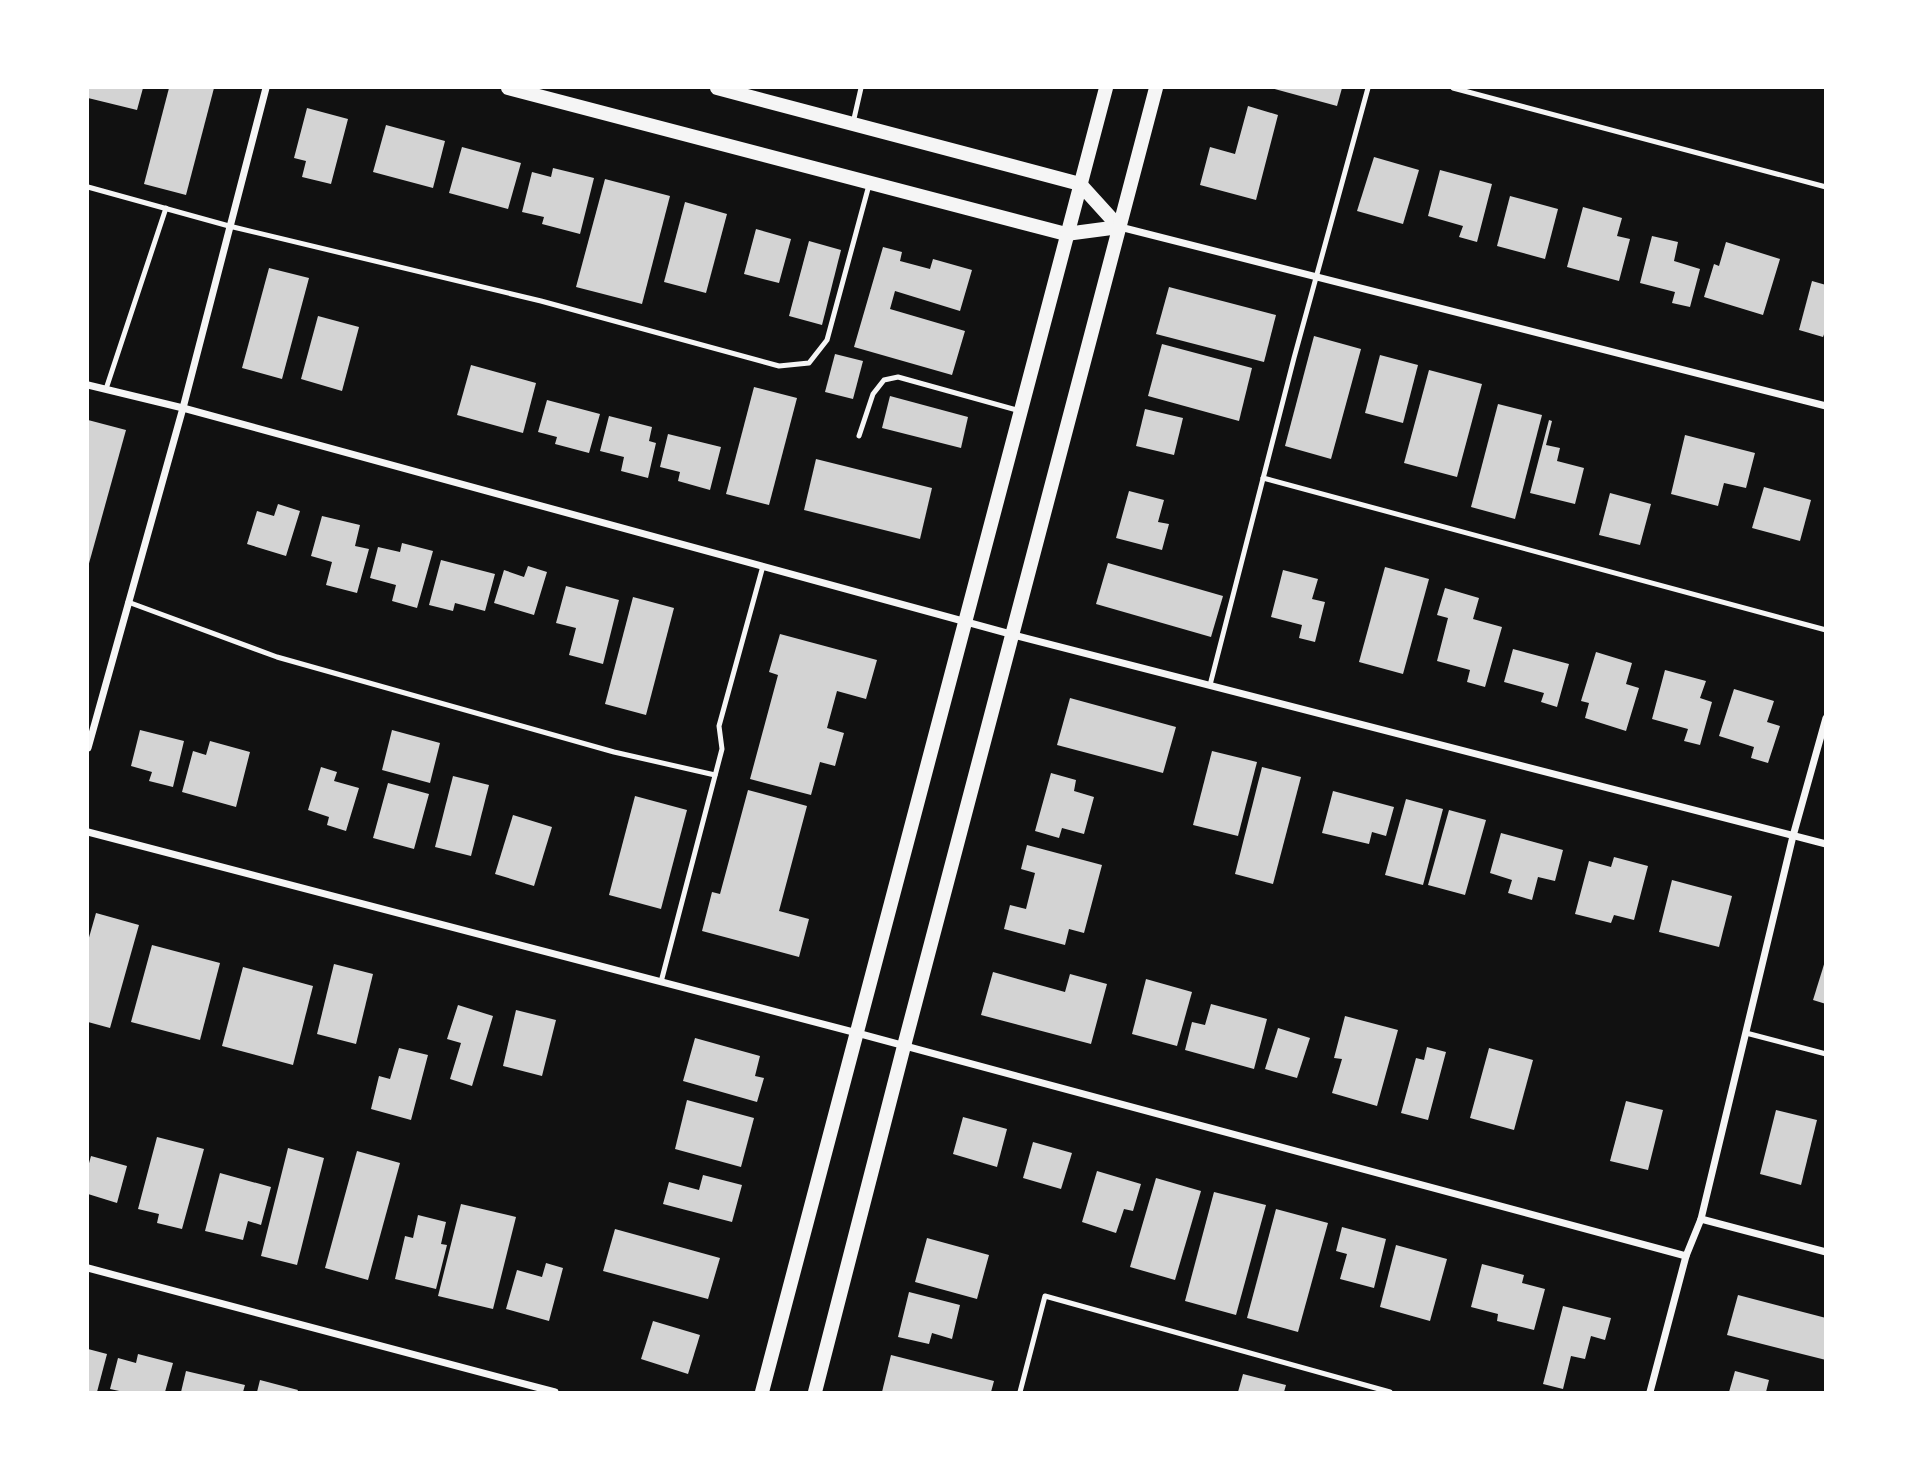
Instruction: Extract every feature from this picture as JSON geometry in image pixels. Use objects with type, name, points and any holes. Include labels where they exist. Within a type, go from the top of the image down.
[{"type":"main road","points":[[508,88],[1066,234],[1119,227]]},
{"type":"main road","points":[[717,88],[1080,184],[1119,227]]},
{"type":"main road","points":[[762,1392],[1106,88]]},
{"type":"main road","points":[[815,1392],[1156,88]]},
{"type":"street","points":[[88,748],[183,408],[266,88]]},
{"type":"street","points":[[1119,227],[1825,406]]},
{"type":"street","points":[[88,385],[183,408],[1014,635],[1825,845]]},
{"type":"street","points":[[1650,1392],[1686,1256],[1701,1219],[1793,836],[1825,718]]},
{"type":"street","points":[[88,832],[857,1033],[1686,1256]]},
{"type":"street","points":[[1701,1219],[1825,1252]]},
{"type":"street","points":[[88,1268],[551,1392]]},
{"type":"lane","points":[[853,123],[861,88]]},
{"type":"lane","points":[[1210,685],[1368,88]]},
{"type":"lane","points":[[1453,88],[1825,187]]},
{"type":"lane","points":[[88,187],[229,226],[541,301],[779,366],[809,363],[827,340],[869,183]]},
{"type":"lane","points":[[106,389],[166,208]]},
{"type":"lane","points":[[859,436],[873,394],[884,380],[898,377],[1020,411]]},
{"type":"lane","points":[[1263,478],[1825,630]]},
{"type":"lane","points":[[661,982],[722,749],[719,726],[763,565]]},
{"type":"lane","points":[[128,602],[277,657],[614,752],[715,775]]},
{"type":"lane","points":[[1746,1033],[1825,1054]]},
{"type":"lane","points":[[1020,1392],[1045,1296],[1390,1392]]},
{"type":"building","points":[[88,88],[143,88],[137,110],[88,98]]},
{"type":"building","points":[[169,88],[214,88],[186,195],[144,184]]},
{"type":"building","points":[[1271,88],[1342,88],[1337,106]]},
{"type":"building","points":[[1248,106],[1278,115],[1256,200],[1200,185],[1210,147],[1235,154]]},
{"type":"building","points":[[307,108],[348,119],[331,184],[302,177],[306,161],[294,158]]},
{"type":"building","points":[[386,125],[445,141],[433,188],[373,172]]},
{"type":"building","points":[[462,147],[521,163],[508,209],[449,193]]},
{"type":"building","points":[[1374,157],[1419,170],[1403,224],[1357,211]]},
{"type":"building","points":[[553,168],[594,178],[580,234],[542,224],[544,217],[522,212],[532,172],[551,177]]},
{"type":"building","points":[[1440,170],[1492,184],[1477,242],[1459,237],[1463,226],[1428,216]]},
{"type":"building","points":[[605,179],[670,196],[642,304],[576,287]]},
{"type":"building","points":[[1510,196],[1558,209],[1545,259],[1497,246]]},
{"type":"building","points":[[685,202],[727,214],[706,293],[664,282]]},
{"type":"building","points":[[1583,207],[1622,218],[1617,236],[1630,239],[1619,281],[1567,267]]},
{"type":"building","points":[[756,229],[791,239],[779,283],[744,274]]},
{"type":"building","points":[[1652,236],[1678,242],[1674,261],[1700,269],[1690,307],[1672,303],[1675,292],[1640,283]]},
{"type":"building","points":[[809,241],[841,250],[822,325],[789,316]]},
{"type":"building","points":[[1726,242],[1780,259],[1763,315],[1704,297],[1714,264],[1719,266]]},
{"type":"building","points":[[883,247],[902,252],[900,261],[930,269],[933,259],[972,270],[960,311],[895,291],[890,309],[965,331],[952,375],[854,347]]},
{"type":"building","points":[[269,268],[309,278],[282,379],[242,368]]},
{"type":"building","points":[[1812,281],[1826,285],[1826,329],[1823,337],[1799,330]]},
{"type":"building","points":[[1169,287],[1276,315],[1264,362],[1156,334]]},
{"type":"building","points":[[318,316],[359,327],[342,391],[301,379]]},
{"type":"building","points":[[1314,336],[1361,349],[1331,459],[1285,446]]},
{"type":"building","points":[[1162,344],[1252,368],[1239,421],[1148,396]]},
{"type":"building","points":[[835,354],[863,361],[853,399],[825,392]]},
{"type":"building","points":[[1380,355],[1418,365],[1403,423],[1365,413]]},
{"type":"building","points":[[471,365],[536,383],[523,433],[457,415]]},
{"type":"building","points":[[1429,370],[1482,384],[1457,477],[1404,463]]},
{"type":"building","points":[[754,387],[797,398],[769,505],[726,494]]},
{"type":"building","points":[[890,396],[968,417],[961,448],[882,428]]},
{"type":"building","points":[[547,400],[600,414],[589,453],[555,444],[557,437],[538,432]]},
{"type":"building","points":[[1498,404],[1542,415],[1515,519],[1471,507]]},
{"type":"building","points":[[1145,409],[1183,418],[1174,455],[1136,446]]},
{"type":"building","points":[[609,416],[652,427],[649,441],[656,443],[648,478],[621,471],[624,457],[600,451]]},
{"type":"building","points":[[88,420],[126,430],[88,567]]},
{"type":"building","points":[[1549,420],[1552,421],[1546,445],[1560,448],[1557,461],[1584,468],[1575,504],[1530,493]]},
{"type":"building","points":[[668,434],[721,447],[710,490],[678,481],[680,472],[660,467]]},
{"type":"building","points":[[1685,435],[1755,453],[1746,488],[1724,483],[1718,506],[1671,494]]},
{"type":"building","points":[[816,459],[932,488],[920,539],[804,510]]},
{"type":"building","points":[[1764,487],[1811,500],[1800,541],[1752,528]]},
{"type":"building","points":[[1129,491],[1164,500],[1158,522],[1169,524],[1162,550],[1116,538]]},
{"type":"building","points":[[1610,493],[1651,504],[1640,545],[1599,535]]},
{"type":"building","points":[[278,504],[300,511],[286,556],[247,544],[257,511],[274,516]]},
{"type":"building","points":[[322,516],[360,525],[355,546],[369,549],[357,593],[326,585],[332,562],[311,556]]},
{"type":"building","points":[[402,543],[433,551],[417,608],[392,601],[396,585],[370,578],[378,547],[400,552]]},
{"type":"building","points":[[441,560],[495,574],[485,611],[455,603],[453,611],[429,605]]},
{"type":"building","points":[[1108,563],[1223,596],[1211,637],[1096,604]]},
{"type":"building","points":[[528,566],[547,572],[534,615],[494,603],[504,570],[524,577]]},
{"type":"building","points":[[1385,567],[1429,579],[1403,674],[1359,662]]},
{"type":"building","points":[[1283,570],[1318,579],[1312,599],[1325,602],[1315,642],[1299,638],[1302,625],[1271,617]]},
{"type":"building","points":[[566,586],[619,600],[603,664],[569,655],[576,628],[556,623]]},
{"type":"building","points":[[1445,588],[1479,598],[1473,619],[1502,627],[1485,687],[1467,682],[1470,670],[1437,661],[1448,618],[1437,615]]},
{"type":"building","points":[[633,597],[674,608],[646,715],[605,704]]},
{"type":"building","points":[[780,634],[877,660],[866,699],[837,691],[827,728],[844,733],[835,766],[820,762],[811,795],[750,779],[778,675],[769,672]]},
{"type":"building","points":[[1513,649],[1569,664],[1557,707],[1541,702],[1544,693],[1504,682]]},
{"type":"building","points":[[1596,652],[1632,663],[1626,684],[1639,688],[1626,731],[1585,718],[1589,703],[1581,701]]},
{"type":"building","points":[[1665,670],[1706,681],[1700,698],[1712,702],[1700,745],[1684,741],[1688,729],[1652,719]]},
{"type":"building","points":[[1734,689],[1774,701],[1767,722],[1780,726],[1768,763],[1751,758],[1754,747],[1719,736]]},
{"type":"building","points":[[1070,698],[1176,727],[1163,773],[1057,745]]},
{"type":"building","points":[[140,730],[184,741],[173,787],[149,781],[152,772],[131,766]]},
{"type":"building","points":[[392,730],[440,743],[430,783],[382,770]]},
{"type":"building","points":[[210,741],[250,752],[236,807],[182,792],[193,751],[206,755]]},
{"type":"building","points":[[1212,751],[1257,762],[1238,836],[1193,825]]},
{"type":"building","points":[[321,767],[337,772],[334,781],[359,788],[346,831],[327,825],[329,817],[308,810]]},
{"type":"building","points":[[1262,767],[1301,777],[1273,884],[1235,874]]},
{"type":"building","points":[[1051,773],[1076,780],[1074,791],[1094,797],[1084,834],[1062,828],[1059,838],[1035,831]]},
{"type":"building","points":[[453,776],[489,785],[471,856],[435,847]]},
{"type":"building","points":[[388,783],[429,794],[414,849],[373,838]]},
{"type":"building","points":[[748,790],[807,806],[779,911],[809,919],[799,957],[702,931],[712,892],[720,894]]},
{"type":"building","points":[[1333,791],[1394,807],[1386,836],[1372,832],[1369,844],[1322,833]]},
{"type":"building","points":[[635,796],[687,810],[661,909],[609,895]]},
{"type":"building","points":[[1406,799],[1443,809],[1423,885],[1385,875]]},
{"type":"building","points":[[1449,810],[1486,820],[1465,895],[1428,885]]},
{"type":"building","points":[[513,815],[552,827],[534,886],[495,874]]},
{"type":"building","points":[[1501,833],[1563,850],[1555,881],[1538,877],[1532,900],[1508,893],[1512,880],[1490,873]]},
{"type":"building","points":[[1027,845],[1102,865],[1084,933],[1069,929],[1065,945],[1004,929],[1010,905],[1026,909],[1035,873],[1021,869]]},
{"type":"building","points":[[1614,857],[1648,866],[1634,920],[1614,915],[1611,923],[1575,914],[1589,861],[1611,867]]},
{"type":"building","points":[[1672,880],[1732,896],[1719,947],[1659,932]]},
{"type":"building","points":[[96,913],[139,925],[110,1028],[88,1022],[88,941]]},
{"type":"building","points":[[152,945],[220,963],[200,1040],[131,1022]]},
{"type":"building","points":[[1826,958],[1826,1004],[1813,1000]]},
{"type":"building","points":[[334,964],[373,974],[356,1044],[317,1034]]},
{"type":"building","points":[[243,967],[313,986],[293,1065],[222,1046]]},
{"type":"building","points":[[993,972],[1065,992],[1070,974],[1107,984],[1091,1044],[981,1015]]},
{"type":"building","points":[[1146,979],[1192,992],[1177,1046],[1132,1034]]},
{"type":"building","points":[[1211,1004],[1267,1019],[1254,1069],[1185,1050],[1192,1022],[1205,1025]]},
{"type":"building","points":[[458,1005],[493,1016],[472,1086],[450,1079],[461,1043],[447,1039]]},
{"type":"building","points":[[516,1010],[556,1020],[542,1076],[503,1066]]},
{"type":"building","points":[[1345,1016],[1398,1030],[1377,1106],[1332,1093],[1342,1059],[1334,1058]]},
{"type":"building","points":[[1278,1028],[1310,1038],[1297,1078],[1265,1069]]},
{"type":"building","points":[[695,1038],[760,1056],[755,1076],[764,1078],[757,1102],[683,1081]]},
{"type":"building","points":[[1427,1047],[1446,1052],[1428,1120],[1401,1113],[1416,1058],[1424,1060]]},
{"type":"building","points":[[399,1048],[428,1055],[411,1120],[371,1109],[379,1076],[390,1079]]},
{"type":"building","points":[[1489,1048],[1533,1060],[1514,1130],[1470,1118]]},
{"type":"building","points":[[687,1100],[754,1118],[741,1167],[675,1149]]},
{"type":"building","points":[[1626,1101],[1663,1110],[1648,1170],[1610,1161]]},
{"type":"building","points":[[1776,1110],[1817,1120],[1801,1185],[1760,1174]]},
{"type":"building","points":[[963,1117],[1007,1129],[997,1167],[953,1154]]},
{"type":"building","points":[[157,1137],[204,1149],[182,1229],[157,1223],[159,1214],[138,1209]]},
{"type":"building","points":[[1033,1142],[1072,1153],[1061,1189],[1023,1178]]},
{"type":"building","points":[[288,1148],[324,1158],[297,1265],[261,1256]]},
{"type":"building","points":[[357,1151],[400,1163],[368,1280],[325,1268]]},
{"type":"building","points":[[91,1156],[127,1166],[117,1203],[88,1194],[88,1167]]},
{"type":"building","points":[[1097,1171],[1141,1184],[1133,1211],[1124,1209],[1116,1233],[1082,1222]]},
{"type":"building","points":[[220,1173],[271,1187],[261,1225],[248,1221],[243,1240],[205,1231]]},
{"type":"building","points":[[703,1175],[742,1185],[732,1222],[663,1204],[669,1182],[699,1190]]},
{"type":"building","points":[[1156,1178],[1201,1191],[1175,1280],[1130,1267]]},
{"type":"building","points":[[1214,1192],[1266,1205],[1236,1315],[1185,1301]]},
{"type":"building","points":[[461,1204],[516,1217],[493,1309],[438,1296]]},
{"type":"building","points":[[1276,1209],[1328,1223],[1298,1332],[1247,1318]]},
{"type":"building","points":[[418,1215],[446,1222],[441,1244],[447,1245],[436,1289],[395,1279],[405,1236],[413,1238]]},
{"type":"building","points":[[1342,1227],[1386,1239],[1374,1288],[1340,1279],[1347,1254],[1336,1251]]},
{"type":"building","points":[[615,1229],[720,1258],[708,1299],[603,1271]]},
{"type":"building","points":[[927,1238],[989,1255],[977,1299],[915,1282]]},
{"type":"building","points":[[1396,1245],[1447,1259],[1430,1321],[1380,1307]]},
{"type":"building","points":[[546,1263],[563,1268],[549,1321],[506,1309],[517,1270],[542,1277]]},
{"type":"building","points":[[1482,1264],[1524,1275],[1522,1283],[1545,1289],[1534,1330],[1497,1321],[1498,1314],[1471,1307]]},
{"type":"building","points":[[909,1292],[960,1305],[952,1339],[932,1333],[929,1344],[898,1337]]},
{"type":"building","points":[[1738,1295],[1826,1318],[1826,1360],[1727,1335]]},
{"type":"building","points":[[1563,1306],[1611,1318],[1605,1340],[1591,1336],[1585,1359],[1571,1356],[1563,1389],[1543,1384]]},
{"type":"building","points":[[653,1321],[700,1335],[688,1374],[641,1359]]},
{"type":"building","points":[[88,1349],[107,1354],[97,1392],[88,1392]]},
{"type":"building","points":[[138,1354],[173,1363],[165,1392],[124,1392],[110,1389],[118,1358],[136,1363]]},
{"type":"building","points":[[891,1355],[994,1381],[991,1392],[882,1392]]},
{"type":"building","points":[[186,1371],[245,1385],[243,1392],[181,1392]]},
{"type":"building","points":[[1735,1371],[1769,1380],[1766,1392],[1729,1392]]},
{"type":"building","points":[[1243,1374],[1286,1385],[1284,1392],[1238,1392]]},
{"type":"building","points":[[260,1380],[298,1390],[257,1392]]}]
